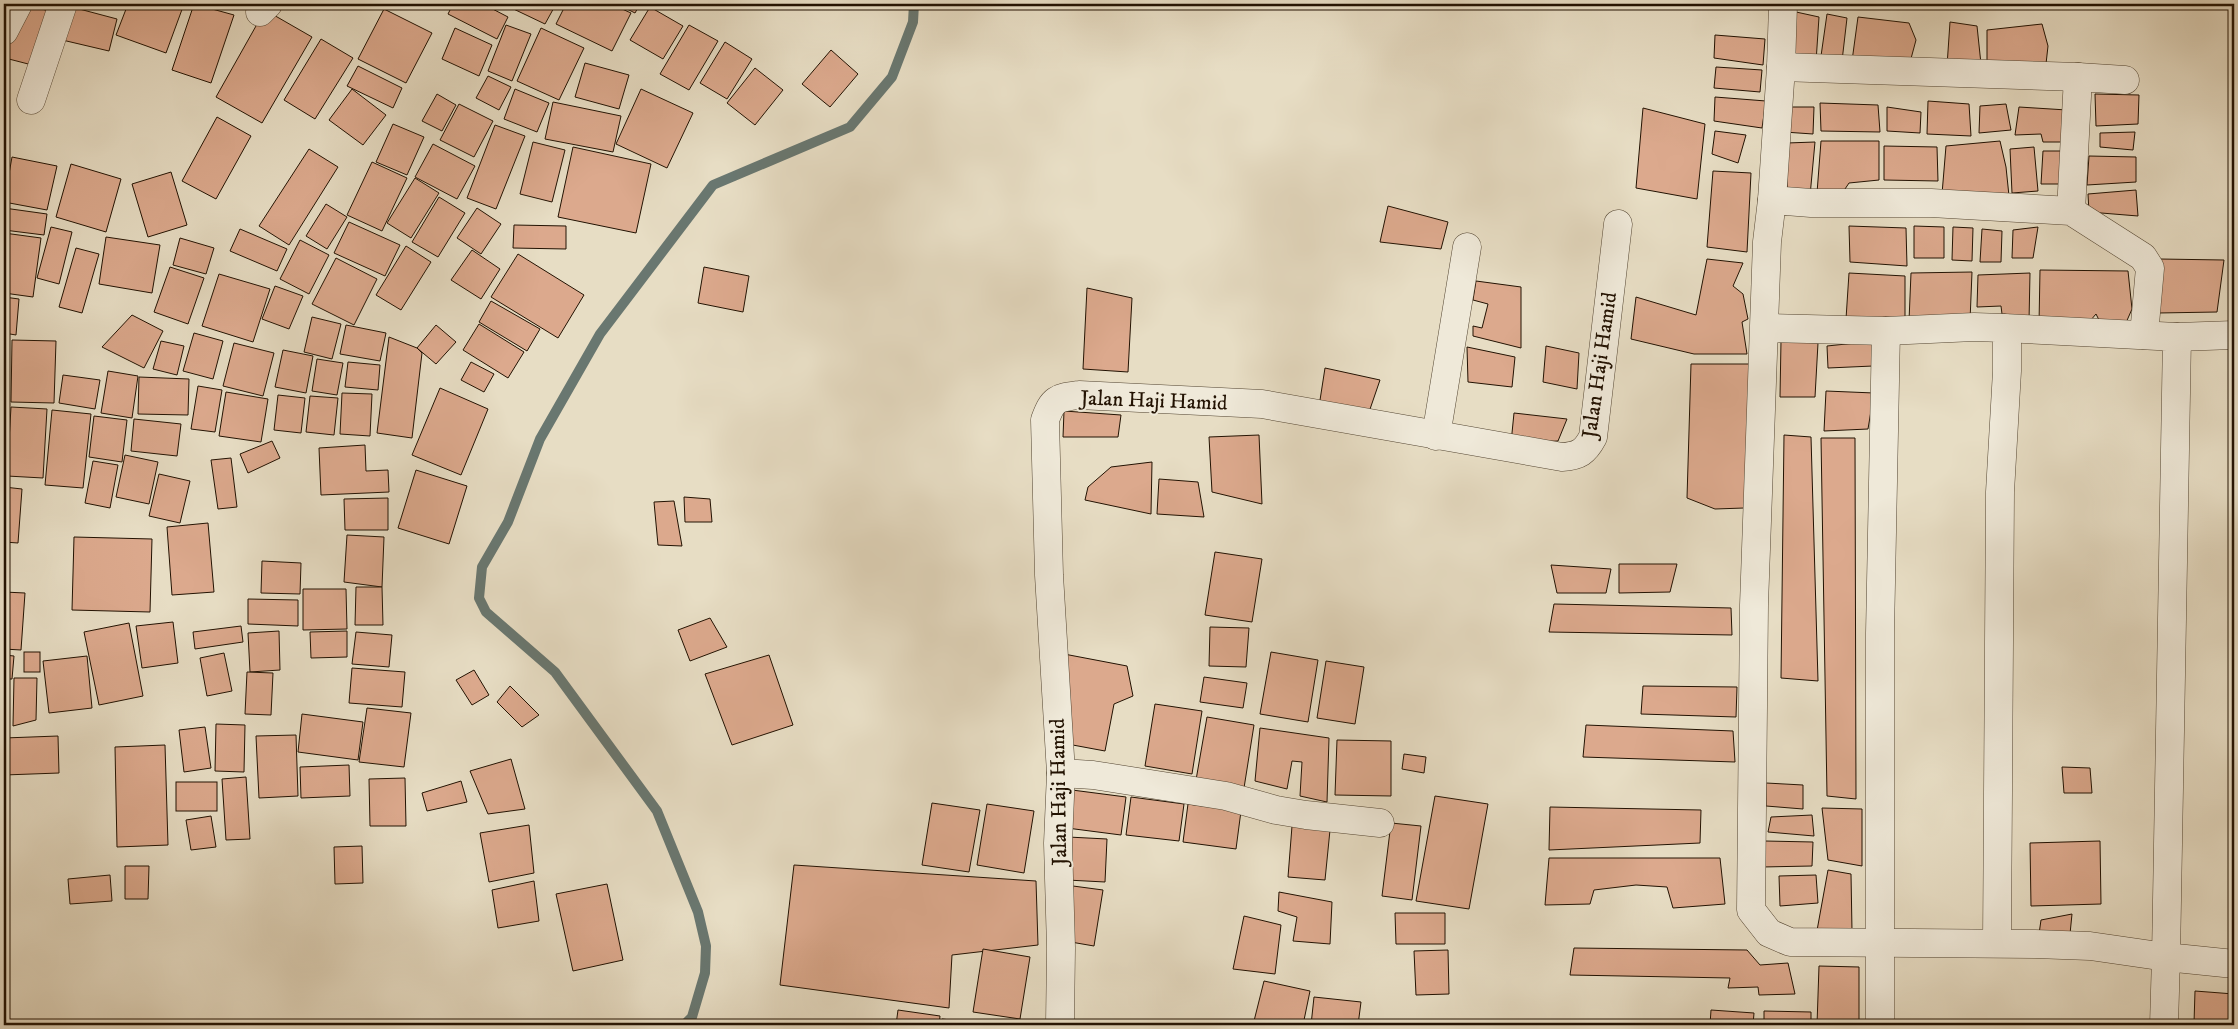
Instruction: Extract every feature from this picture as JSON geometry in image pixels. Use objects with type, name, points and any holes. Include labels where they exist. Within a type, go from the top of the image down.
[{"type":"street","points":[[4,31],[18,4]]},
{"type":"street","points":[[31,100],[63,4]]},
{"type":"street","points":[[1783,5],[1781,67],[1772,200],[1767,242],[1754,605],[1751,910],[1769,932],[1790,942],[1997,943],[2090,946],[2166,958],[2234,964]]},
{"type":"street","points":[[1781,67],[2125,80]]},
{"type":"street","points":[[2071,211],[2078,77]]},
{"type":"street","points":[[1772,200],[1811,204],[1931,203],[2071,211],[2143,257],[2150,268],[2144,335]]},
{"type":"street","name":"Jalan Haji Hamid","points":[[1060,1025],[1061,948],[1058,843],[1061,773],[1049,575],[1045,420],[1050,405],[1059,398],[1079,395],[1262,404],[1436,436],[1562,456],[1577,456],[1586,449],[1593,437],[1618,224]]},
{"type":"street","points":[[1436,436],[1466,247]]},
{"type":"street","points":[[1765,328],[1886,331],[1974,327],[2176,337],[2234,335]]},
{"type":"street","points":[[1997,943],[2000,492],[2007,371],[2007,340],[2004,328]]},
{"type":"street","points":[[1880,1025],[1880,633],[1886,331]]},
{"type":"street","points":[[2164,1025],[2176,337]]},
{"type":"street","points":[[1061,773],[1093,775],[1226,796],[1306,816],[1380,823]]},
{"type":"building","points":[[19,4],[50,11],[36,66],[5,58]]},
{"type":"building","points":[[128,4],[184,4],[166,53],[116,35]]},
{"type":"building","points":[[194,4],[234,15],[211,83],[172,70]]},
{"type":"building","points":[[453,4],[483,4],[508,17],[497,39],[448,14]]},
{"type":"building","points":[[503,4],[556,4],[545,24]]},
{"type":"building","points":[[566,4],[611,4],[631,13],[612,51],[556,24]]},
{"type":"building","points":[[617,4],[640,4],[635,13]]},
{"type":"building","points":[[68,6],[117,19],[109,51],[58,39]]},
{"type":"building","points":[[650,7],[683,26],[663,59],[630,40]]},
{"type":"building","points":[[384,9],[432,33],[406,83],[358,59]]},
{"type":"building","points":[[265,10],[312,37],[262,123],[216,97]]},
{"type":"building","points":[[1787,10],[1819,17],[1816,62],[1786,60]]},
{"type":"building","points":[[1827,14],[1847,18],[1842,61],[1821,56]]},
{"type":"building","points":[[1858,17],[1909,23],[1916,40],[1909,66],[1852,61]]},
{"type":"building","points":[[1950,22],[1977,26],[1981,64],[1947,66]]},
{"type":"building","points":[[2042,24],[2048,46],[2046,64],[1987,63],[1987,30]]},
{"type":"building","points":[[506,25],[531,34],[512,81],[488,71]]},
{"type":"building","points":[[689,25],[718,41],[689,90],[660,74]]},
{"type":"building","points":[[455,28],[492,45],[479,76],[442,59]]},
{"type":"building","points":[[541,28],[584,48],[559,100],[517,81]]},
{"type":"building","points":[[1715,35],[1765,39],[1763,65],[1714,58]]},
{"type":"building","points":[[321,39],[353,58],[315,119],[284,100]]},
{"type":"building","points":[[725,42],[752,59],[727,99],[700,83]]},
{"type":"building","points":[[831,50],[858,74],[830,107],[802,84]]},
{"type":"building","points":[[585,63],[629,75],[619,109],[575,97]]},
{"type":"building","points":[[358,66],[402,88],[393,108],[347,86]]},
{"type":"building","points":[[1716,67],[1762,70],[1760,92],[1714,88]]},
{"type":"building","points":[[755,68],[783,90],[755,125],[727,103]]},
{"type":"building","points":[[488,76],[511,87],[499,110],[476,98]]},
{"type":"building","points":[[352,89],[386,115],[363,145],[329,120]]},
{"type":"building","points":[[515,89],[549,103],[537,132],[504,119]]},
{"type":"building","points":[[641,89],[693,113],[667,168],[616,144]]},
{"type":"building","points":[[437,94],[456,105],[442,131],[422,121]]},
{"type":"building","points":[[2095,94],[2139,95],[2138,124],[2096,126]]},
{"type":"building","points":[[1715,97],[1766,101],[1762,128],[1714,121]]},
{"type":"building","points":[[1928,101],[1969,104],[1971,136],[1927,134]]},
{"type":"building","points":[[553,102],[621,116],[613,152],[545,139]]},
{"type":"building","points":[[1820,103],[1878,105],[1880,132],[1821,131]]},
{"type":"building","points":[[459,104],[493,121],[474,157],[440,140]]},
{"type":"building","points":[[2006,104],[2011,130],[1979,133],[1980,106]]},
{"type":"building","points":[[1787,107],[1814,107],[1813,134],[1784,132]]},
{"type":"building","points":[[1887,107],[1921,112],[1920,133],[1887,131]]},
{"type":"building","points":[[2019,107],[2067,110],[2069,142],[2043,142],[2041,134],[2015,135]]},
{"type":"building","points":[[1643,108],[1705,124],[1697,199],[1636,188]]},
{"type":"building","points":[[217,117],[251,136],[216,199],[182,181]]},
{"type":"building","points":[[393,124],[424,137],[407,175],[376,162]]},
{"type":"building","points":[[495,125],[525,136],[496,209],[467,198]]},
{"type":"building","points":[[1715,131],[1746,135],[1738,163],[1712,154]]},
{"type":"building","points":[[2135,132],[2133,150],[2100,147],[2100,133]]},
{"type":"building","points":[[1821,141],[1879,141],[1879,180],[1849,183],[1841,195],[1817,193]]},
{"type":"building","points":[[2000,141],[2006,167],[2009,196],[1942,194],[1946,146]]},
{"type":"building","points":[[533,142],[565,150],[552,202],[520,194]]},
{"type":"building","points":[[1815,142],[1810,196],[1787,194],[1787,143]]},
{"type":"building","points":[[433,144],[475,166],[457,199],[415,177]]},
{"type":"building","points":[[1884,146],[1937,147],[1938,181],[1884,180]]},
{"type":"building","points":[[573,147],[651,164],[636,233],[558,217]]},
{"type":"building","points":[[2034,147],[2038,191],[2012,193],[2010,149]]},
{"type":"building","points":[[309,149],[338,167],[289,245],[259,226]]},
{"type":"building","points":[[2043,151],[2065,151],[2064,184],[2041,184]]},
{"type":"building","points":[[2089,156],[2136,157],[2136,182],[2087,185]]},
{"type":"building","points":[[12,157],[57,166],[47,210],[4,202]]},
{"type":"building","points":[[372,162],[407,178],[382,231],[347,215]]},
{"type":"building","points":[[71,164],[121,179],[106,232],[56,217]]},
{"type":"building","points":[[1713,171],[1751,173],[1747,252],[1707,247]]},
{"type":"building","points":[[171,172],[187,225],[148,237],[132,184]]},
{"type":"building","points":[[415,178],[439,193],[411,238],[387,223]]},
{"type":"building","points":[[2136,190],[2138,216],[2089,212],[2088,194]]},
{"type":"building","points":[[439,197],[465,213],[438,257],[412,242]]},
{"type":"building","points":[[326,204],[347,217],[327,249],[306,236]]},
{"type":"building","points":[[1388,206],[1448,222],[1441,249],[1380,242]]},
{"type":"building","points":[[4,208],[47,214],[44,235],[4,230]]},
{"type":"building","points":[[477,208],[501,224],[481,254],[457,238]]},
{"type":"building","points":[[349,222],[400,245],[385,276],[334,253]]},
{"type":"building","points":[[514,225],[566,226],[566,249],[513,248]]},
{"type":"building","points":[[1849,226],[1906,228],[1907,266],[1850,262]]},
{"type":"building","points":[[1914,226],[1944,227],[1944,258],[1914,258]]},
{"type":"building","points":[[51,227],[72,232],[59,284],[37,278]]},
{"type":"building","points":[[1953,227],[1973,228],[1972,261],[1952,260]]},
{"type":"building","points":[[2038,227],[2033,258],[2012,258],[2013,230]]},
{"type":"building","points":[[240,229],[287,249],[277,271],[230,251]]},
{"type":"building","points":[[1982,229],[2002,231],[2001,262],[1980,262]]},
{"type":"building","points":[[4,233],[41,238],[33,297],[4,293]]},
{"type":"building","points":[[106,237],[160,245],[152,293],[99,284]]},
{"type":"building","points":[[180,238],[214,248],[206,274],[173,265]]},
{"type":"building","points":[[300,240],[329,255],[309,294],[280,279]]},
{"type":"building","points":[[406,246],[431,262],[401,310],[376,295]]},
{"type":"building","points":[[76,248],[99,254],[82,313],[59,307]]},
{"type":"building","points":[[472,250],[500,269],[481,299],[451,280]]},
{"type":"building","points":[[518,254],[584,295],[558,338],[491,297]]},
{"type":"building","points":[[336,258],[377,279],[354,325],[312,304]]},
{"type":"building","points":[[1707,259],[1743,263],[1733,286],[1743,294],[1748,319],[1742,322],[1747,354],[1694,354],[1631,339],[1636,297],[1696,315]]},
{"type":"building","points":[[2160,259],[2224,260],[2217,312],[2158,313]]},
{"type":"building","points":[[170,267],[204,278],[188,324],[154,312]]},
{"type":"building","points":[[704,267],[749,276],[743,312],[698,303]]},
{"type":"building","points":[[2040,270],[2128,271],[2132,309],[2125,325],[2102,326],[2096,314],[2084,328],[2039,324]]},
{"type":"building","points":[[1972,272],[1970,321],[1909,321],[1911,273]]},
{"type":"building","points":[[1849,273],[1905,276],[1905,318],[1846,319]]},
{"type":"building","points":[[2030,273],[2029,321],[2003,322],[2001,306],[1977,307],[1978,275]]},
{"type":"building","points":[[219,274],[270,289],[253,342],[202,326]]},
{"type":"building","points":[[1476,281],[1521,287],[1521,348],[1473,336],[1473,326],[1482,328],[1488,304],[1473,300]]},
{"type":"building","points":[[275,286],[303,296],[289,329],[262,319]]},
{"type":"building","points":[[1087,288],[1132,298],[1128,372],[1083,369]]},
{"type":"building","points":[[4,297],[19,299],[16,335],[4,333]]},
{"type":"building","points":[[491,301],[540,329],[527,351],[479,322]]},
{"type":"building","points":[[132,315],[163,331],[144,368],[102,347]]},
{"type":"building","points":[[312,317],[341,324],[332,359],[304,352]]},
{"type":"building","points":[[479,324],[524,352],[508,378],[463,350]]},
{"type":"building","points":[[346,325],[386,333],[380,361],[340,354]]},
{"type":"building","points":[[436,325],[456,342],[436,364],[417,348]]},
{"type":"building","points":[[194,333],[223,341],[213,379],[183,371]]},
{"type":"building","points":[[389,337],[417,348],[422,353],[412,438],[377,433]]},
{"type":"building","points":[[12,340],[56,341],[54,403],[11,402]]},
{"type":"building","points":[[161,341],[184,346],[177,375],[153,369]]},
{"type":"building","points":[[1781,341],[1818,343],[1815,397],[1780,397]]},
{"type":"building","points":[[1875,341],[1873,366],[1828,368],[1827,346]]},
{"type":"building","points":[[234,343],[274,353],[263,396],[223,386]]},
{"type":"building","points":[[1546,346],[1579,353],[1577,389],[1543,382]]},
{"type":"building","points":[[1467,347],[1515,357],[1512,387],[1468,382]]},
{"type":"building","points":[[283,350],[313,356],[306,393],[275,387]]},
{"type":"building","points":[[317,359],[343,363],[337,395],[312,391]]},
{"type":"building","points":[[348,362],[380,365],[378,390],[345,387]]},
{"type":"building","points":[[471,362],[494,374],[484,392],[461,380]]},
{"type":"building","points":[[1691,364],[1752,364],[1744,508],[1715,509],[1687,498]]},
{"type":"building","points":[[1325,368],[1380,380],[1368,415],[1318,413]]},
{"type":"building","points":[[108,371],[138,376],[132,418],[101,413]]},
{"type":"building","points":[[63,375],[100,380],[95,409],[59,403]]},
{"type":"building","points":[[139,377],[189,379],[188,415],[138,414]]},
{"type":"building","points":[[198,386],[222,390],[215,432],[191,429]]},
{"type":"building","points":[[440,388],[488,409],[461,475],[412,455]]},
{"type":"building","points":[[1826,391],[1874,393],[1868,429],[1824,431]]},
{"type":"building","points":[[226,392],[268,399],[261,442],[219,436]]},
{"type":"building","points":[[342,393],[372,394],[370,436],[340,434]]},
{"type":"building","points":[[278,395],[305,398],[301,433],[274,430]]},
{"type":"building","points":[[310,396],[338,398],[334,435],[306,432]]},
{"type":"building","points":[[11,407],[47,409],[43,478],[7,476]]},
{"type":"building","points":[[52,410],[91,414],[83,488],[45,485]]},
{"type":"building","points":[[1064,411],[1121,415],[1118,437],[1063,437]]},
{"type":"building","points":[[1514,413],[1567,419],[1558,441],[1511,443]]},
{"type":"building","points":[[94,416],[127,420],[122,462],[89,457]]},
{"type":"building","points":[[134,419],[181,424],[177,456],[131,451]]},
{"type":"building","points":[[1259,435],[1262,504],[1212,492],[1209,437]]},
{"type":"building","points":[[1784,435],[1811,437],[1818,681],[1781,678]]},
{"type":"building","points":[[1821,438],[1855,438],[1856,799],[1827,796]]},
{"type":"building","points":[[272,441],[280,458],[248,473],[240,454]]},
{"type":"building","points":[[365,445],[366,471],[388,470],[389,492],[321,495],[319,448]]},
{"type":"building","points":[[125,455],[158,462],[149,504],[116,497]]},
{"type":"building","points":[[231,458],[237,507],[218,509],[211,460]]},
{"type":"building","points":[[93,461],[118,465],[110,508],[85,503]]},
{"type":"building","points":[[1152,462],[1151,514],[1085,500],[1088,487],[1111,467]]},
{"type":"building","points":[[416,470],[467,486],[449,544],[398,528]]},
{"type":"building","points":[[159,474],[190,481],[180,523],[149,516]]},
{"type":"building","points":[[1159,479],[1198,482],[1204,517],[1157,514]]},
{"type":"building","points":[[4,487],[22,489],[18,543],[4,542]]},
{"type":"building","points":[[684,497],[710,499],[712,522],[685,522]]},
{"type":"building","points":[[388,498],[388,530],[345,530],[344,499]]},
{"type":"building","points":[[674,501],[682,546],[658,545],[654,502]]},
{"type":"building","points":[[208,523],[214,592],[172,595],[167,527]]},
{"type":"building","points":[[347,535],[384,537],[382,587],[344,582]]},
{"type":"building","points":[[74,537],[152,539],[150,612],[72,610]]},
{"type":"building","points":[[1215,552],[1262,559],[1252,622],[1205,615]]},
{"type":"building","points":[[262,561],[301,563],[300,594],[261,593]]},
{"type":"building","points":[[1619,564],[1677,564],[1670,592],[1619,593]]},
{"type":"building","points":[[1551,565],[1611,569],[1606,593],[1557,593]]},
{"type":"building","points":[[356,587],[382,587],[383,625],[355,625]]},
{"type":"building","points":[[303,589],[346,589],[347,629],[303,630]]},
{"type":"building","points":[[4,592],[25,593],[21,650],[4,649]]},
{"type":"building","points":[[248,599],[298,600],[298,626],[248,624]]},
{"type":"building","points":[[1554,604],[1731,608],[1732,635],[1549,632]]},
{"type":"building","points":[[710,618],[727,647],[690,661],[678,630]]},
{"type":"building","points":[[173,622],[178,663],[142,668],[136,626]]},
{"type":"building","points":[[129,623],[143,696],[99,705],[84,632]]},
{"type":"building","points":[[241,626],[243,642],[195,649],[193,632]]},
{"type":"building","points":[[1210,627],[1249,628],[1246,667],[1209,666]]},
{"type":"building","points":[[279,631],[280,670],[250,672],[248,633]]},
{"type":"building","points":[[347,631],[347,657],[311,658],[310,632]]},
{"type":"building","points":[[356,632],[392,635],[389,667],[352,664]]},
{"type":"building","points":[[24,652],[40,652],[40,672],[24,672]]},
{"type":"building","points":[[1271,652],[1318,660],[1308,722],[1260,714]]},
{"type":"building","points":[[224,653],[232,691],[207,696],[200,658]]},
{"type":"building","points":[[1064,654],[1127,666],[1133,696],[1114,704],[1105,751],[1062,743]]},
{"type":"building","points":[[4,655],[14,656],[12,679],[4,679]]},
{"type":"building","points":[[769,655],[793,725],[732,745],[705,674]]},
{"type":"building","points":[[87,656],[92,708],[49,713],[43,661]]},
{"type":"building","points":[[1326,661],[1364,667],[1355,724],[1317,718]]},
{"type":"building","points":[[352,668],[405,672],[402,707],[349,703]]},
{"type":"building","points":[[474,670],[489,695],[472,705],[456,680]]},
{"type":"building","points":[[247,672],[273,673],[271,715],[245,714]]},
{"type":"building","points":[[1204,677],[1247,683],[1243,708],[1200,702]]},
{"type":"building","points":[[14,678],[37,678],[36,720],[13,726]]},
{"type":"building","points":[[510,686],[539,715],[522,727],[497,702]]},
{"type":"building","points":[[1643,686],[1737,687],[1736,717],[1641,714]]},
{"type":"building","points":[[1155,704],[1202,711],[1192,774],[1145,766]]},
{"type":"building","points":[[367,708],[411,713],[404,767],[359,762]]},
{"type":"building","points":[[302,714],[363,722],[358,760],[298,752]]},
{"type":"building","points":[[1207,717],[1254,725],[1244,788],[1196,780]]},
{"type":"building","points":[[216,724],[245,725],[244,772],[215,771]]},
{"type":"building","points":[[1586,725],[1733,731],[1735,762],[1583,757]]},
{"type":"building","points":[[205,727],[211,768],[184,772],[179,730]]},
{"type":"building","points":[[1260,728],[1329,738],[1327,802],[1300,796],[1302,762],[1292,761],[1287,789],[1255,781]]},
{"type":"building","points":[[296,735],[298,796],[259,798],[256,736]]},
{"type":"building","points":[[58,736],[59,773],[4,775],[4,738]]},
{"type":"building","points":[[1337,740],[1391,741],[1391,796],[1335,795]]},
{"type":"building","points":[[165,745],[168,845],[117,847],[115,747]]},
{"type":"building","points":[[1404,754],[1426,757],[1424,773],[1402,769]]},
{"type":"building","points":[[511,759],[525,809],[488,814],[470,771]]},
{"type":"building","points":[[349,765],[350,796],[301,798],[300,767]]},
{"type":"building","points":[[2062,767],[2090,768],[2092,793],[2064,793]]},
{"type":"building","points":[[246,777],[250,839],[226,840],[222,779]]},
{"type":"building","points":[[405,778],[406,826],[370,826],[369,779]]},
{"type":"building","points":[[461,781],[467,802],[427,811],[422,793]]},
{"type":"building","points":[[176,782],[217,782],[217,811],[176,811]]},
{"type":"building","points":[[1766,783],[1803,785],[1803,809],[1766,806]]},
{"type":"building","points":[[1072,790],[1126,797],[1121,835],[1067,828]]},
{"type":"building","points":[[1435,796],[1488,804],[1469,909],[1416,901]]},
{"type":"building","points":[[1131,797],[1184,804],[1179,841],[1126,835]]},
{"type":"building","points":[[932,803],[980,810],[969,872],[922,865]]},
{"type":"building","points":[[987,804],[1034,811],[1024,873],[977,865]]},
{"type":"building","points":[[1188,804],[1241,811],[1236,849],[1183,842]]},
{"type":"building","points":[[1550,807],[1701,810],[1700,843],[1549,850]]},
{"type":"building","points":[[1822,808],[1862,809],[1862,866],[1828,860]]},
{"type":"building","points":[[1812,815],[1814,836],[1768,832],[1771,817]]},
{"type":"building","points":[[211,816],[216,847],[191,850],[186,820]]},
{"type":"building","points":[[1391,823],[1421,826],[1412,900],[1382,896]]},
{"type":"building","points":[[529,825],[534,873],[489,882],[480,833]]},
{"type":"building","points":[[1292,826],[1330,830],[1325,880],[1288,877]]},
{"type":"building","points":[[1068,837],[1107,839],[1105,882],[1067,880]]},
{"type":"building","points":[[1765,841],[1813,842],[1812,866],[1762,867]]},
{"type":"building","points":[[2100,841],[2101,904],[2031,906],[2030,843]]},
{"type":"building","points":[[362,846],[363,883],[335,884],[334,847]]},
{"type":"building","points":[[1549,858],[1720,858],[1725,904],[1673,908],[1667,887],[1636,885],[1594,890],[1590,904],[1545,905]]},
{"type":"building","points":[[794,865],[1036,881],[1038,945],[952,955],[949,1008],[780,985]]},
{"type":"building","points":[[125,866],[149,866],[148,899],[125,899]]},
{"type":"building","points":[[1828,870],[1851,874],[1852,931],[1816,936]]},
{"type":"building","points":[[110,875],[112,901],[70,904],[68,879]]},
{"type":"building","points":[[1816,875],[1818,903],[1780,906],[1779,876]]},
{"type":"building","points":[[534,881],[539,921],[498,928],[492,890]]},
{"type":"building","points":[[607,884],[623,960],[573,971],[556,894]]},
{"type":"building","points":[[1073,886],[1103,890],[1094,946],[1065,941]]},
{"type":"building","points":[[1279,892],[1332,902],[1330,944],[1293,941],[1297,917],[1278,911]]},
{"type":"building","points":[[1395,913],[1445,913],[1445,944],[1396,944]]},
{"type":"building","points":[[2072,914],[2070,934],[2039,934],[2041,920]]},
{"type":"building","points":[[1244,916],[1281,925],[1275,974],[1233,969]]},
{"type":"building","points":[[1574,948],[1747,950],[1760,965],[1788,963],[1795,994],[1759,995],[1758,987],[1728,988],[1730,978],[1570,975]]},
{"type":"building","points":[[983,949],[1030,957],[1020,1019],[973,1012]]},
{"type":"building","points":[[1448,950],[1449,994],[1416,995],[1414,951]]},
{"type":"building","points":[[1819,966],[1859,967],[1859,1025],[1817,1025]]},
{"type":"building","points":[[1264,981],[1310,991],[1303,1025],[1253,1025]]},
{"type":"building","points":[[2195,991],[2234,994],[2234,1025],[2194,1023]]},
{"type":"building","points":[[1314,997],[1361,1002],[1358,1025],[1311,1025]]},
{"type":"building","points":[[898,1010],[940,1016],[939,1025],[896,1025]]},
{"type":"building","points":[[1711,1010],[1754,1013],[1753,1025],[1710,1025]]},
{"type":"building","points":[[1764,1011],[1811,1012],[1811,1025],[1764,1025]]},
{"type":"building","points":[[942,1019],[997,1025],[942,1025]]},
{"type":"waterway","points":[[684,1025],[692,1017],[705,973],[706,946],[698,912],[657,811],[555,672],[486,612],[479,598],[482,567],[508,522],[540,439],[600,334],[713,185],[850,127],[892,77],[913,22],[914,4]]}]
